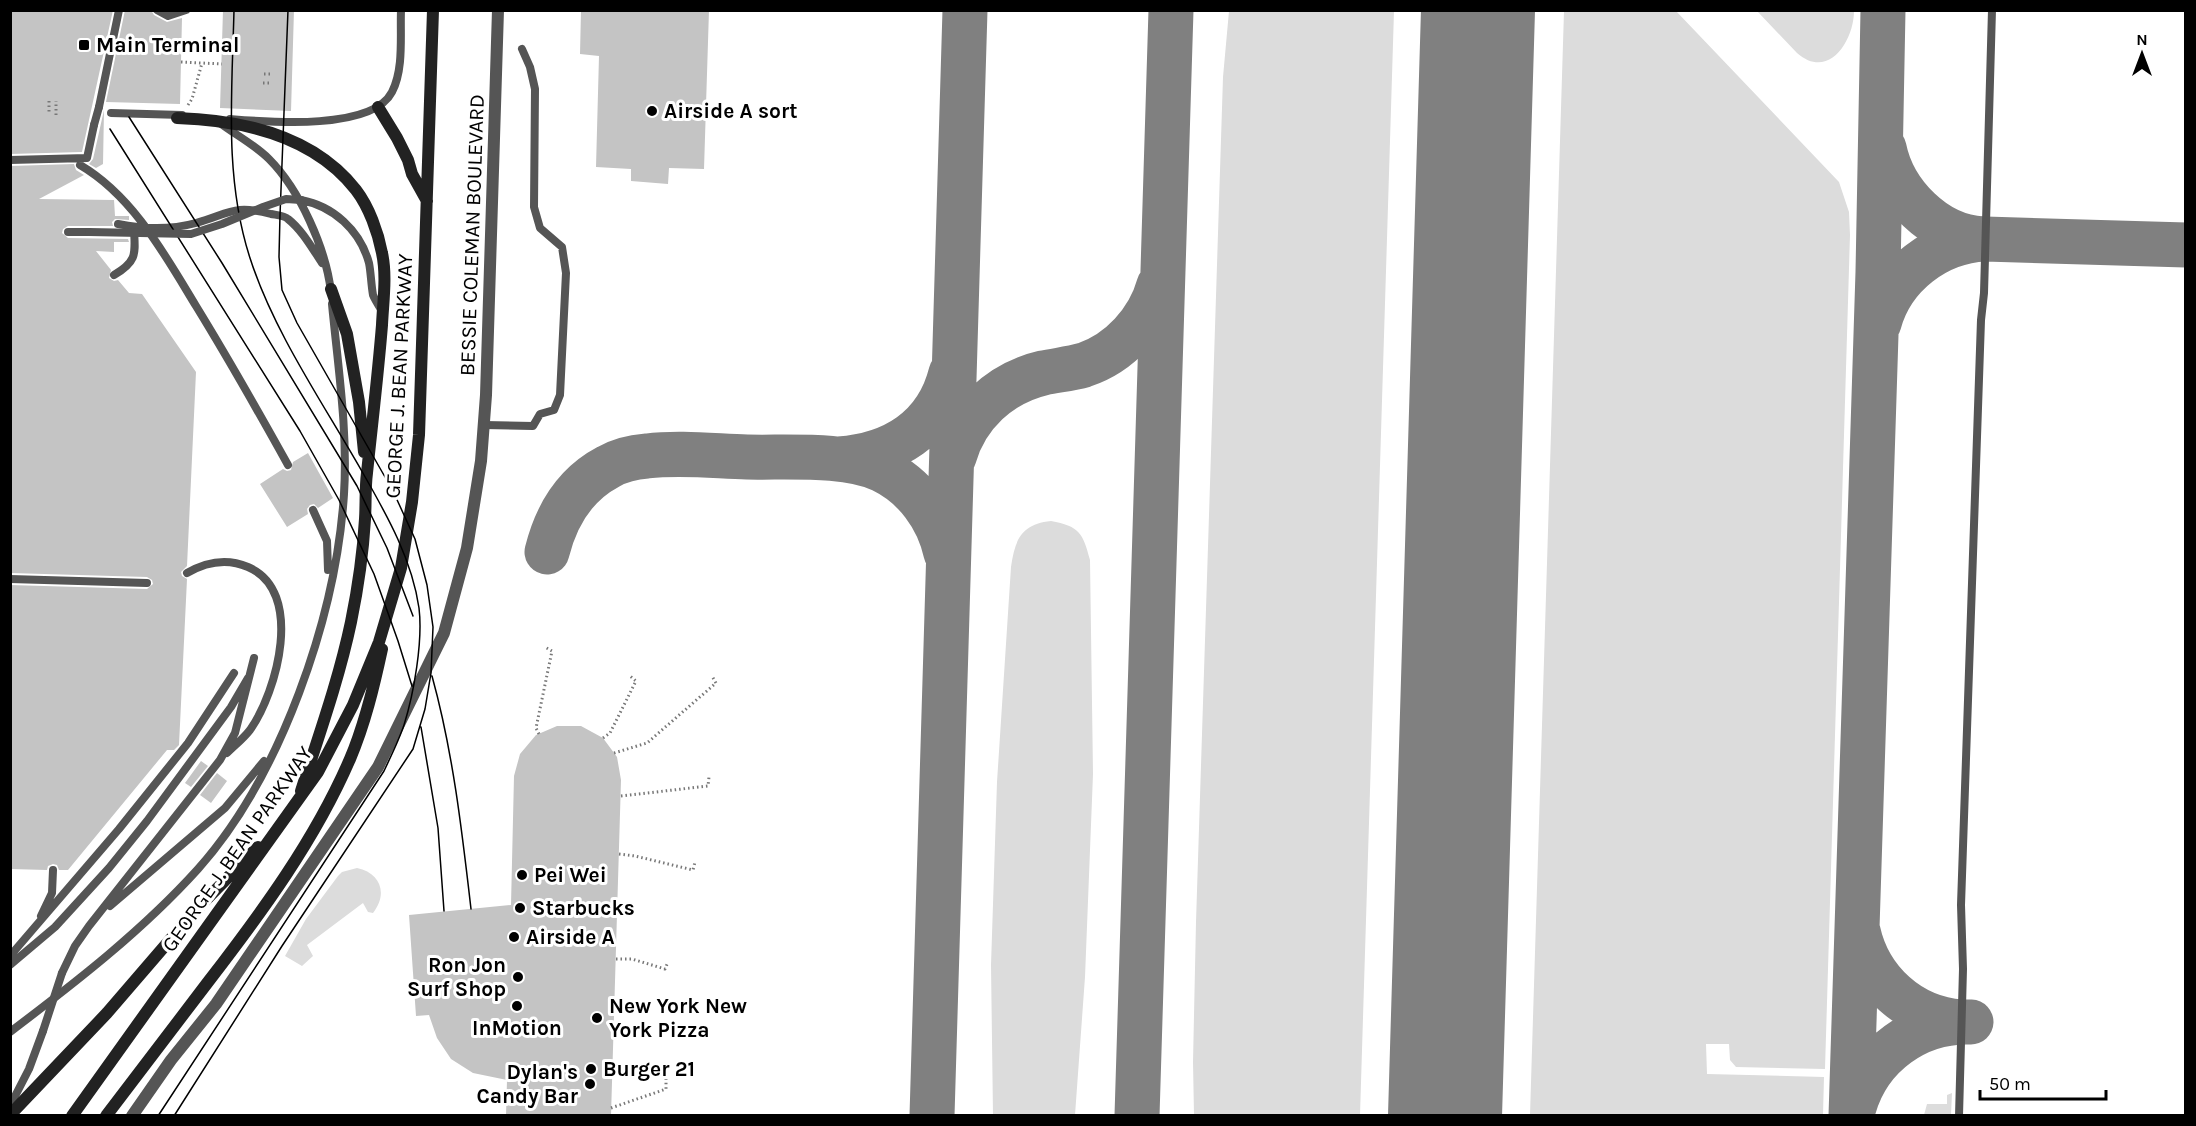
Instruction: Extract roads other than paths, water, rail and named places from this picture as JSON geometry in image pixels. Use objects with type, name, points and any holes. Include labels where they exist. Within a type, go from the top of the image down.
[{"type":"street","name":"GEORGE J. BEAN PARKWAY","points":[[72,1116],[318,772],[353,705],[379,642],[401,568],[412,502],[419,435],[433,10]]},
{"type":"street","name":"BESSIE COLEMAN BOULEVARD","points":[[132,1116],[171,1060],[216,1004],[378,767],[444,633],[466,548],[481,461],[498,10]]},
{"type":"street","points":[[378,107],[428,202]]},
{"type":"street","points":[[172,116],[213,119],[262,130],[300,145],[335,169],[357,191],[373,224],[382,254],[384,289],[375,402],[366,477],[362,566],[351,623],[338,672],[296,804]]},
{"type":"street","points":[[331,289],[349,345],[359,402],[366,477]]},
{"type":"street","points":[[106,1116],[250,927],[291,868],[322,815],[350,758],[371,699],[401,568]]},
{"type":"street","points":[[10,1114],[107,1013],[194,912],[284,822]]},
{"type":"lane","points":[[10,160],[87,158],[119,10]]},
{"type":"lane","points":[[157,10],[168,16],[186,10]]},
{"type":"lane","points":[[110,115],[315,122],[353,116],[378,107],[386,101],[396,81],[399,60],[400,10]]},
{"type":"lane","points":[[1959,1116],[1963,969],[1961,905],[1981,320],[1984,293],[1992,10]]},
{"type":"lane","points":[[484,425],[533,426],[540,414],[554,410],[560,395],[566,273],[562,247],[540,228],[534,207],[535,89],[530,67],[522,49]]},
{"type":"lane","points":[[10,1032],[93,969],[199,868],[254,791],[277,743],[311,659],[324,613],[339,538],[344,493],[344,438],[331,289],[308,218],[291,188],[270,160],[211,117]]},
{"type":"lane","points":[[80,165],[105,183],[124,201],[157,242],[233,366],[288,465]]},
{"type":"lane","points":[[68,232],[191,234],[286,199],[318,203],[337,215],[353,231],[368,259],[373,295],[382,313]]},
{"type":"lane","points":[[118,224],[160,228],[195,223],[244,208],[287,217],[303,235],[326,269]]},
{"type":"lane","points":[[114,275],[127,267],[135,254],[134,227]]},
{"type":"lane","points":[[313,510],[327,541],[329,564],[324,613]]},
{"type":"lane","points":[[187,573],[206,563],[242,564],[253,569],[270,584],[275,591],[280,609],[278,652],[269,692],[249,732],[219,760]]},
{"type":"lane","points":[[10,579],[147,583]]},
{"type":"lane","points":[[10,1106],[29,1069],[62,973],[75,946],[219,760],[235,733],[254,658]]},
{"type":"lane","points":[[10,956],[119,829],[188,743],[234,673]]},
{"type":"lane","points":[[10,965],[54,927],[109,868],[212,734],[248,678]]},
{"type":"lane","points":[[89,926],[123,894],[225,808],[252,778],[277,743]]},
{"type":"lane","points":[[37,926],[52,893],[53,870]]},
{"type":"tram line","points":[[158,1116],[384,771],[408,712],[417,667],[420,636],[416,590],[398,539],[373,491],[286,341],[272,314],[250,258],[236,197],[233,167],[231,104],[234,10]]},
{"type":"tram line","points":[[174,1116],[282,946],[413,749],[425,709],[431,673],[433,627],[427,585],[415,539],[393,491],[297,323],[282,290],[279,257],[288,10]]},
{"type":"tram line","points":[[129,117],[222,263],[357,486],[387,548],[413,616]]},
{"type":"tram line","points":[[110,129],[300,431],[339,500],[374,574],[412,686]]},
{"type":"tram line","points":[[432,676],[451,763],[471,909]]},
{"type":"tram line","points":[[421,727],[438,828],[444,911]]},
{"type":"place","name":"Main Terminal","points":[[84,45]]},
{"type":"place","name":"Airside A sort","points":[[652,111]]},
{"type":"place","name":"Pei Wei","points":[[522,875]]},
{"type":"place","name":"Starbucks","points":[[520,908]]},
{"type":"place","name":"Airside A","points":[[514,937]]},
{"type":"place","name":"Ron Jon Surf Shop","points":[[518,977]]},
{"type":"place","name":"InMotion","points":[[517,1006]]},
{"type":"place","name":"New York New York Pizza","points":[[597,1018]]},
{"type":"place","name":"Burger 21","points":[[591,1069]]},
{"type":"place","name":"Dylan's Candy Bar","points":[[590,1084]]}]
